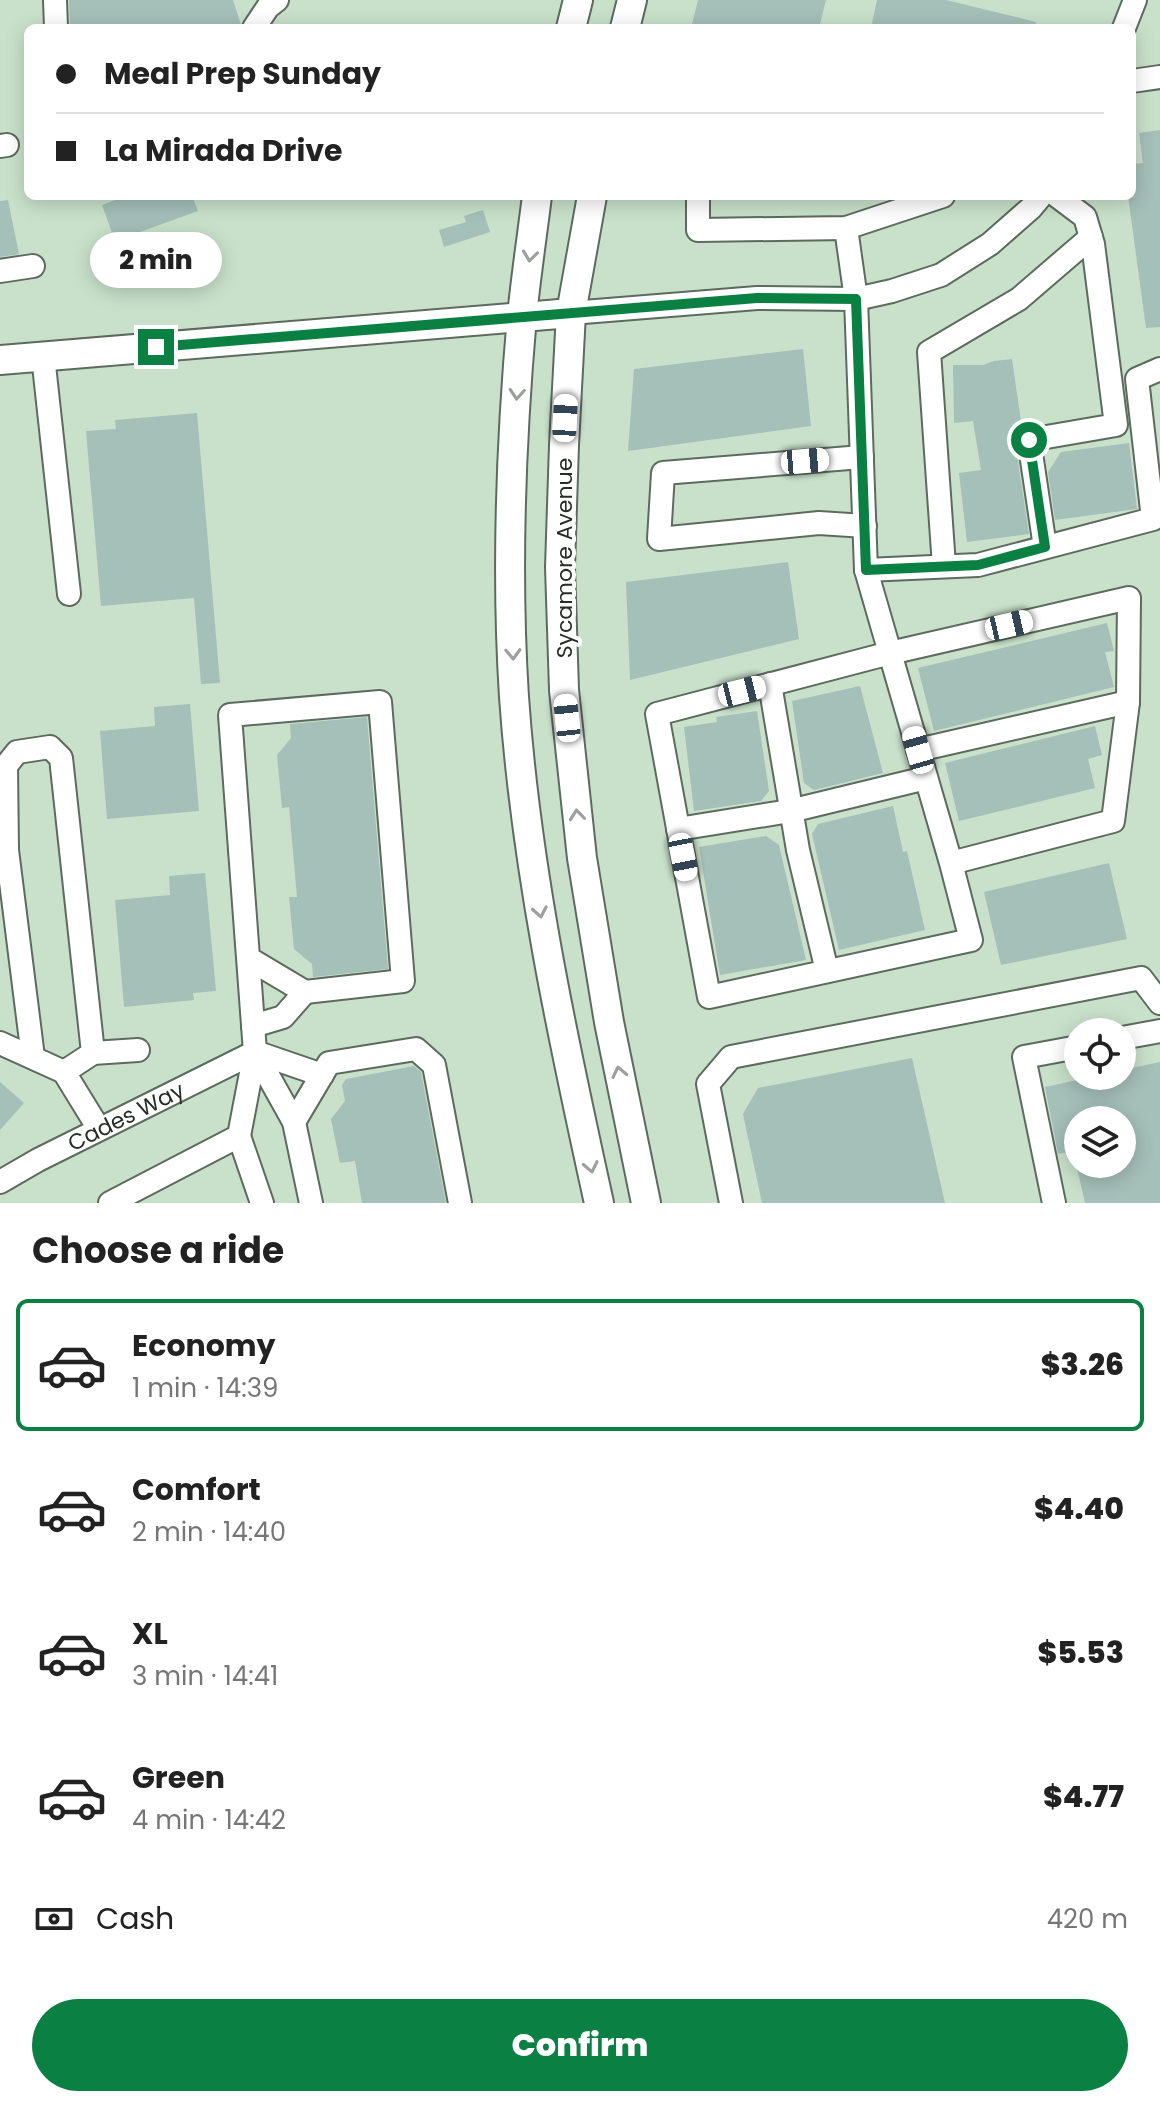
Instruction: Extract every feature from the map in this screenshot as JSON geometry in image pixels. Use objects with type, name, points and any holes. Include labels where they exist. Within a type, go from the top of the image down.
[{"type":"main road","points":[[572,24],[578,0]]},
{"type":"main road","points":[[626,24],[632,0]]},
{"type":"main road","points":[[536,200],[522,316],[514,453],[510,574],[514,696],[531,860],[561,1030],[599,1203]]},
{"type":"main road","name":"Sycamore Avenue","points":[[591,200],[571,313],[560,567],[564,690],[582,858],[609,1022],[646,1203]]},
{"type":"main road","points":[[0,360],[571,313]]},
{"type":"street","points":[[55,0],[56,24]]},
{"type":"street","points":[[257,24],[277,0]]},
{"type":"street","points":[[1126,24],[1135,0]]},
{"type":"street","points":[[1136,80],[1160,77]]},
{"type":"street","points":[[698,200],[698,230],[846,228],[931,200]]},
{"type":"street","points":[[571,313],[757,298],[856,299],[892,291],[941,275],[990,244],[1038,200]]},
{"type":"street","points":[[1045,547],[1029,440],[1116,425],[1091,237],[1085,217],[1062,200]]},
{"type":"street","points":[[846,228],[856,299],[866,570],[890,653],[918,750],[926,778],[951,863],[971,940],[709,997],[657,714],[890,653],[1129,598],[1128,702],[1113,821],[951,863]]},
{"type":"street","points":[[944,566],[929,352],[1019,299],[1091,237]]},
{"type":"street","points":[[0,271],[33,266]]},
{"type":"street","points":[[43,356],[69,594]]},
{"type":"street","points":[[1110,382],[1137,379],[1160,369]]},
{"type":"street","points":[[866,570],[978,565],[1153,519],[1137,379]]},
{"type":"street","points":[[862,457],[663,473],[659,539],[819,523],[865,526]]},
{"type":"street","points":[[770,684],[790,811],[827,971]]},
{"type":"street","points":[[248,958],[305,992],[403,981],[380,702],[230,715],[253,1026],[255,1052],[239,1136],[262,1203]]},
{"type":"street","points":[[918,750],[1128,702]]},
{"type":"street","points":[[33,1057],[4,850],[6,766],[17,752],[50,747],[61,758],[93,1053]]},
{"type":"street","points":[[678,829],[790,811],[926,778]]},
{"type":"street","points":[[731,1203],[708,1084],[731,1057],[1141,978],[1160,1003]]},
{"type":"street","points":[[253,1026],[283,1017],[305,992]]},
{"type":"street","points":[[1136,1035],[1160,1031]]},
{"type":"street","points":[[0,1043],[64,1072],[99,1129]]},
{"type":"street","points":[[294,1122],[329,1063],[416,1049],[434,1065],[460,1203]]},
{"type":"street","points":[[64,1072],[93,1053],[138,1050]]},
{"type":"street","points":[[1054,1203],[1024,1057],[1064,1050]]},
{"type":"street","points":[[255,1052],[322,1075]]},
{"type":"street","points":[[255,1052],[294,1122],[311,1203]]},
{"type":"street","name":"Cades Way","points":[[0,1182],[255,1052]]},
{"type":"street","points":[[110,1203],[239,1136]]},
{"type":"shaded area","points":[[0,0],[1160,0],[1160,1203],[0,1203]]},
{"type":"building","points":[[69,0],[233,0],[241,24],[70,24]]},
{"type":"building","points":[[698,0],[826,0],[820,24],[692,24]]},
{"type":"building","points":[[877,0],[946,0],[1036,22],[1036,24],[872,24]]},
{"type":"building","points":[[1160,130],[1160,327],[1146,328],[1129,200],[1136,200],[1136,164],[1143,163],[1139,133]]},
{"type":"building","points":[[8,200],[19,254],[0,257],[0,201]]},
{"type":"building","points":[[115,200],[194,200],[198,211],[115,241],[102,205]]},
{"type":"building","points":[[483,210],[490,232],[444,247],[439,230],[466,222],[464,216]]},
{"type":"building","points":[[803,349],[811,426],[628,451],[634,369]]},
{"type":"building","points":[[1012,359],[1022,428],[1016,434],[1015,442],[1029,534],[967,542],[959,473],[981,470],[973,421],[954,423],[953,365],[983,365]]},
{"type":"building","points":[[197,413],[220,683],[201,684],[194,598],[101,606],[86,431],[116,429],[115,420]]},
{"type":"building","points":[[1129,443],[1137,509],[1055,520],[1048,472],[1061,452]]},
{"type":"building","points":[[788,562],[799,639],[630,680],[626,582]]},
{"type":"building","points":[[1107,623],[1114,651],[1105,652],[1114,687],[934,731],[918,668]]},
{"type":"building","points":[[860,686],[883,773],[814,790],[804,783],[792,701]]},
{"type":"building","points":[[190,704],[199,811],[107,819],[100,731],[155,726],[154,707]]},
{"type":"building","points":[[757,711],[769,791],[761,801],[694,811],[684,727],[717,722],[716,717]]},
{"type":"building","points":[[367,717],[388,969],[313,977],[312,964],[294,949],[289,897],[297,897],[289,807],[282,808],[277,755],[291,738],[290,724]]},
{"type":"building","points":[[1095,726],[1102,755],[1088,759],[1095,788],[959,821],[945,763]]},
{"type":"building","points":[[893,806],[925,930],[839,950],[812,834],[818,824]]},
{"type":"building","points":[[766,836],[779,845],[806,960],[720,975],[699,847]]},
{"type":"building","points":[[1109,863],[1127,939],[1001,965],[984,892]]},
{"type":"building","points":[[205,873],[216,991],[193,993],[194,1000],[124,1007],[115,900],[170,895],[169,876]]},
{"type":"building","points":[[912,1058],[945,1203],[762,1203],[743,1114],[758,1088]]},
{"type":"building","points":[[1160,1062],[1160,1203],[1085,1203],[1079,1178],[1136,1178],[1136,1106],[1064,1106],[1064,1153],[1058,1154],[1045,1087],[1064,1083],[1064,1090],[1136,1090],[1136,1067]]},
{"type":"building","points":[[414,1066],[421,1072],[446,1203],[362,1203],[355,1161],[340,1163],[331,1119],[345,1101],[342,1085],[346,1079]]},
{"type":"building","points":[[0,1082],[24,1103],[0,1130]]},
{"type":"route","points":[[156,347],[757,298],[856,299],[866,570],[978,565],[1045,547],[1029,440]]}]
